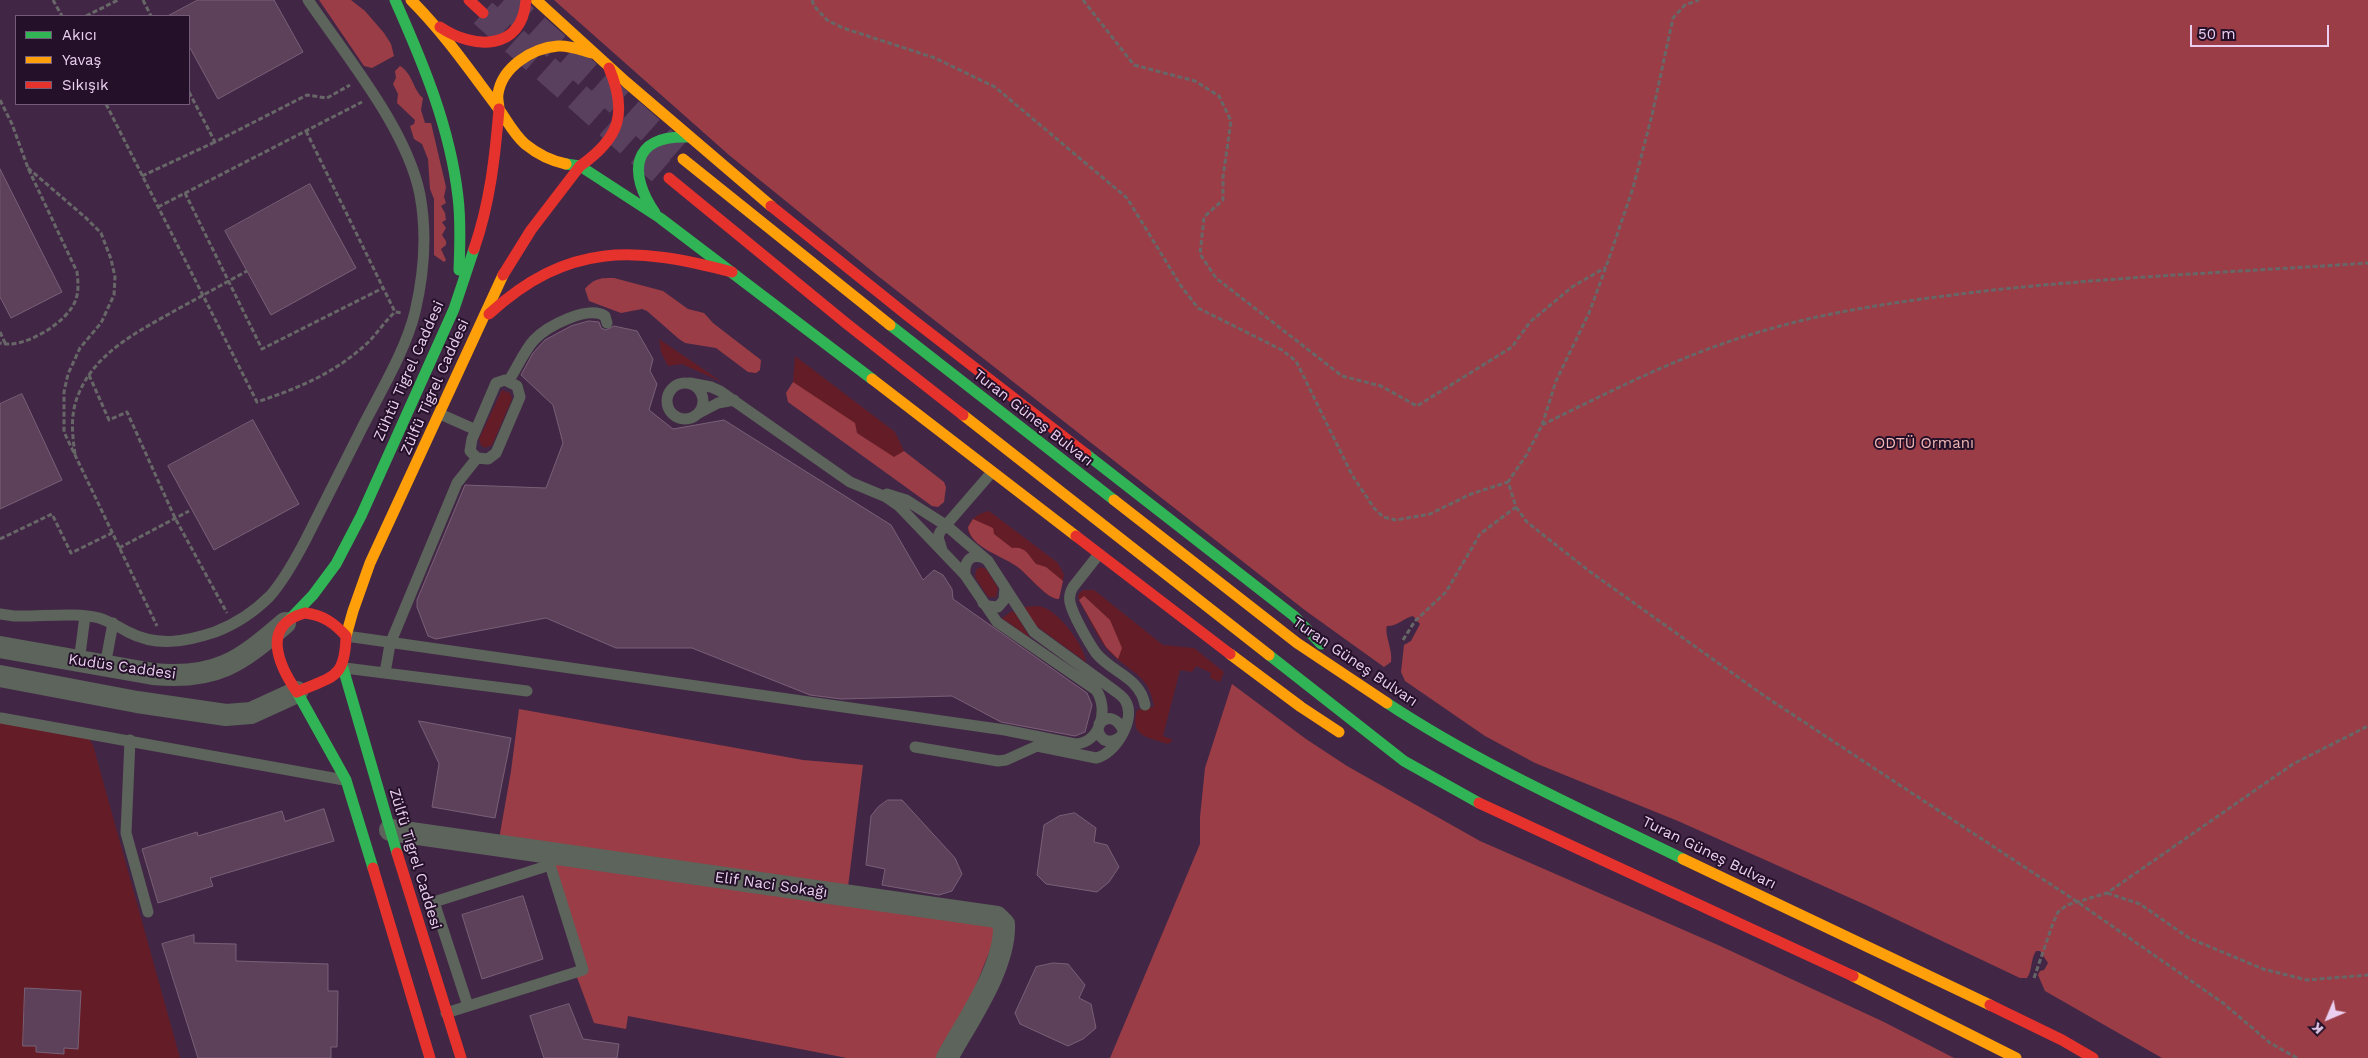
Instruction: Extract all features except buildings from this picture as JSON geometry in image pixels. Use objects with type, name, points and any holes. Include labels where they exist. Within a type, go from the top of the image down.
[{"type":"main road","points":[[395,0],[435,90],[450,144],[458,186],[460,223],[459,267],[455,307]]},
{"type":"main road","points":[[411,0],[436,25],[499,109],[516,136],[533,150],[555,162],[580,166],[660,218],[1301,707],[1347,737]]},
{"type":"main road","points":[[469,0],[483,13]]},
{"type":"main road","points":[[436,25],[466,41],[497,42],[504,40],[519,28],[524,17],[526,0]]},
{"type":"main road","points":[[536,0],[592,53],[687,137],[810,238],[1294,616],[1364,689]]},
{"type":"main road","points":[[499,109],[498,94],[504,78],[515,65],[529,55],[559,46],[592,53]]},
{"type":"main road","points":[[580,166],[601,151],[612,137],[618,121],[620,101],[615,81],[609,68]]},
{"type":"main road","name":"Zühtü Tigrel Caddesi","points":[[288,621],[313,595],[336,564],[361,516],[455,307],[470,268],[493,178],[499,109]]},
{"type":"main road","points":[[660,218],[647,203],[641,190],[638,173],[641,156],[649,144],[660,139],[672,136],[687,137]]},
{"type":"main road","name":"Turan Güneş Bulvarı","points":[[683,159],[863,304],[1099,489],[1297,643],[1364,689],[1419,724],[1505,773],[2045,1032],[2093,1058]]},
{"type":"main road","name":"Zülfü Tigrel Caddesi","points":[[346,636],[356,596],[368,566],[506,270],[521,244],[580,166]]},
{"type":"main road","points":[[669,178],[847,324],[1404,761]]},
{"type":"main road","points":[[482,320],[514,292],[538,276],[564,265],[591,258],[647,254],[702,263],[733,272]]},
{"type":"main road","points":[[297,692],[320,684],[343,668],[346,660],[346,636],[330,620],[316,614],[301,614],[288,621],[278,639],[277,657],[346,780],[430,1058]]},
{"type":"main road","name":"Zülfü Tigrel Caddesi","points":[[343,668],[390,830],[461,1058]]},
{"type":"main road","points":[[1363,744],[1404,761],[1469,798],[1537,831],[1820,960],[2016,1058]]},
{"type":"street","name":"Kudüs Caddesi","points":[[0,647],[79,662],[178,677],[216,670],[244,657],[288,621]]},
{"type":"street","name":"Kudüs Caddesi","points":[[0,676],[137,702],[226,715],[251,713],[297,692]]},
{"type":"street","name":"Elif Naci Sokağı","points":[[390,830],[548,858],[997,917],[1004,924],[1001,951],[989,980],[947,1058]]},
{"type":"lane","points":[[0,614],[98,618],[148,640],[165,642],[189,640],[233,624],[258,607],[271,595],[290,567],[400,352],[415,315],[422,276],[424,244],[420,195],[414,171],[405,150],[374,96],[308,0]]},
{"type":"lane","points":[[509,380],[516,386],[520,397],[496,453],[488,459],[477,458],[470,451],[476,430],[496,383],[509,380],[531,343],[540,335],[575,316],[600,313],[605,316],[607,323]]},
{"type":"lane","points":[[734,400],[718,403],[688,419],[682,419],[676,417],[668,408],[667,396],[678,383],[711,387],[734,400],[850,482],[886,497],[899,506],[965,575],[997,622],[1096,690],[1102,702],[1098,727],[1102,738],[1108,742],[1116,740],[1122,733]]},
{"type":"lane","points":[[690,383],[701,390],[703,395],[704,402],[699,413]]},
{"type":"lane","points":[[440,414],[476,430]]},
{"type":"lane","points":[[385,673],[390,644],[457,483],[477,458]]},
{"type":"lane","points":[[944,554],[938,537],[940,532],[992,472]]},
{"type":"lane","points":[[873,492],[896,496],[906,500],[947,526],[984,558],[1034,632],[1122,696],[1128,709],[1122,733],[1116,747],[1109,753],[1096,758],[1037,746],[1006,760],[998,761],[914,747]]},
{"type":"lane","points":[[1099,554],[1070,593],[1070,604],[1096,653],[1136,685],[1142,693],[1145,705]]},
{"type":"lane","points":[[965,575],[966,564],[969,559],[978,556],[984,558]]},
{"type":"lane","points":[[983,603],[988,606],[998,606],[1004,600],[1005,588]]},
{"type":"lane","points":[[79,662],[85,616]]},
{"type":"lane","points":[[105,666],[113,623]]},
{"type":"lane","points":[[346,636],[390,644],[1005,730],[1075,744],[1088,742],[1104,719],[1112,718],[1119,723],[1122,733]]},
{"type":"lane","points":[[343,668],[527,692]]},
{"type":"lane","points":[[1,718],[346,780]]},
{"type":"lane","points":[[130,740],[126,833],[148,912]]},
{"type":"lane","points":[[446,1013],[583,970],[548,858],[434,902],[468,1006]]},
{"type":"path","points":[[53,0],[61,15]]},
{"type":"path","points":[[88,15],[118,0]]},
{"type":"path","points":[[143,0],[150,15]]},
{"type":"path","points":[[812,0],[814,6],[827,20],[842,28],[935,58],[995,87],[1128,198],[1181,286],[1198,308],[1282,350],[1296,361],[1352,475],[1374,508],[1383,517],[1396,520],[1430,514],[1471,494],[1508,482],[1527,454],[1542,425],[1556,381],[1589,313],[1633,188],[1652,116],[1673,18],[1685,5],[1699,0]]},
{"type":"path","points":[[1083,0],[1134,65],[1194,81],[1219,96],[1231,121],[1222,177],[1223,200],[1204,217],[1200,254],[1216,278],[1342,376],[1381,386],[1417,406],[1512,347],[1530,322],[1572,287],[1606,267]]},
{"type":"path","points":[[142,176],[215,142],[307,95],[326,98],[362,79]]},
{"type":"path","points":[[190,94],[215,142]]},
{"type":"path","points":[[158,207],[374,96]]},
{"type":"path","points":[[0,100],[12,124],[28,168],[77,272],[79,288],[76,300],[68,313],[50,329],[37,336],[6,345],[0,343]]},
{"type":"path","points":[[108,105],[142,176],[257,402],[316,380],[338,367],[364,346],[395,312]]},
{"type":"path","points":[[306,131],[395,312]]},
{"type":"path","points":[[28,168],[101,233],[111,259],[115,277],[114,295],[101,323],[80,348],[68,374],[64,392],[64,432],[165,642]]},
{"type":"path","points":[[185,193],[262,349],[383,288]]},
{"type":"path","points":[[1542,425],[1679,358],[1765,330],[1840,312],[1917,299],[2059,283],[2368,263]]},
{"type":"path","points":[[75,457],[72,432],[73,412],[79,393],[89,375],[107,354],[132,335],[247,271]]},
{"type":"path","points":[[395,312],[415,315]]},
{"type":"path","points":[[0,332],[6,345]]},
{"type":"path","points":[[89,375],[109,420],[127,412],[175,518],[233,624]]},
{"type":"path","points":[[1508,482],[1516,507],[1527,522],[1589,571],[1766,697],[2076,901],[2222,1003],[2270,1043],[2298,1058]]},
{"type":"path","points":[[1403,640],[1415,621],[1446,592],[1480,534],[1516,507]]},
{"type":"path","points":[[119,548],[188,511]]},
{"type":"path","points":[[0,539],[52,514],[71,553],[112,533]]},
{"type":"path","points":[[2034,978],[2053,922],[2058,912],[2067,905],[2107,893],[2293,764],[2368,726]]},
{"type":"path","points":[[2107,893],[2140,904],[2189,938],[2264,969],[2308,980],[2368,975]]},
{"type":"shaded area","points":[[659,339],[722,382],[682,364],[668,366],[661,352]]},
{"type":"shaded area","points":[[795,356],[895,432],[904,451],[894,458],[857,433],[798,387],[793,382]]},
{"type":"shaded area","points":[[502,390],[510,393],[512,399],[492,445],[485,448],[481,445],[479,439]]},
{"type":"shaded area","points":[[989,511],[1058,563],[1064,575],[1059,599],[1049,596],[1013,563],[985,548],[973,538],[968,531],[972,520],[981,513]]},
{"type":"shaded area","points":[[980,567],[986,569],[998,588],[996,597],[988,597],[975,577],[976,570]]},
{"type":"shaded area","points":[[1083,590],[1094,590],[1163,645],[1194,648],[1224,672],[1220,682],[1210,678],[1211,673],[1196,666],[1192,672],[1180,670],[1163,736],[1173,740],[1168,744],[1147,737],[1138,731],[1135,719],[1137,710],[1154,707],[1148,687],[1137,674],[1108,650],[1079,600],[1078,595]]},
{"type":"shaded area","points":[[1039,606],[1054,613],[1068,628],[1080,646],[1086,662],[1035,625],[1024,607]]},
{"type":"shaded area","points":[[1012,611],[1015,613],[1030,638],[1002,618]]},
{"type":"shaded area","points":[[0,717],[85,732],[93,745],[180,1058],[0,1058]]},
{"type":"green space","points":[[319,0],[351,0],[365,11],[384,33],[391,44],[394,56],[372,68],[364,66]]},
{"type":"green space","name":"ODTÜ Ormanı","points":[[554,0],[2368,0],[2368,1058],[2162,1058],[2045,991],[2038,975],[2048,963],[2040,951],[2036,951],[2034,954],[2027,978],[2020,978],[1866,905],[1678,821],[1535,763],[1485,736],[1405,681],[1401,672],[1404,645],[1411,641],[1420,624],[1413,616],[1395,625],[1387,626],[1391,662],[1384,667],[1306,611],[878,276],[729,155]]},
{"type":"green space","points":[[400,66],[408,73],[417,91],[423,98],[421,110],[425,123],[431,123],[446,187],[444,197],[446,203],[441,206],[446,220],[442,222],[446,228],[442,235],[446,245],[441,249],[446,260],[444,262],[434,255],[434,199],[430,189],[428,159],[422,144],[414,139],[410,126],[414,124],[415,120],[397,103],[398,94],[393,84],[396,78],[395,71]]},
{"type":"green space","points":[[614,278],[663,291],[688,309],[704,313],[713,323],[761,360],[760,370],[756,373],[748,372],[716,348],[685,343],[647,311],[642,309],[621,313],[589,301],[585,289],[588,285],[598,279]]},
{"type":"green space","points":[[793,382],[855,423],[857,433],[894,457],[904,451],[944,482],[946,487],[944,502],[938,507],[932,506],[788,402],[786,393]]},
{"type":"green space","points":[[973,519],[993,528],[994,534],[1012,548],[1021,548],[1029,554],[1036,564],[1046,567],[1063,581],[1059,599],[1049,596],[1019,568],[975,541],[968,527]]},
{"type":"green space","points":[[1084,596],[1110,620],[1122,648],[1118,659],[1106,647],[1079,600]]},
{"type":"green space","points":[[1232,684],[1306,739],[1347,766],[1480,841],[1718,945],[1884,1022],[1954,1058],[1110,1058],[1200,844],[1200,817],[1205,768]]},
{"type":"green space","points":[[519,709],[803,760],[863,765],[847,895],[1002,920],[947,1058],[847,1058],[628,1016],[626,1029],[594,1023],[575,972],[583,970],[546,852],[498,845],[511,771]]},
{"type":"tunnel","points":[[504,0],[676,153]]},
{"type":"tunnel","points":[[483,13],[669,178]]},
{"type":"traffic: fast","points":[[395,0],[434,96],[449,146],[459,206],[459,270]]},
{"type":"traffic: fast","points":[[655,213],[646,198],[641,184],[638,171],[640,160],[645,150],[655,143],[668,138],[687,137]]},
{"type":"traffic: fast","points":[[566,164],[580,166],[660,218],[872,379]]},
{"type":"traffic: fast","points":[[288,621],[313,595],[336,564],[361,516],[454,309],[474,249]]},
{"type":"traffic: fast","points":[[890,325],[1114,500]]},
{"type":"traffic: fast","points":[[1086,454],[1294,616],[1321,644]]},
{"type":"traffic: fast","points":[[1269,655],[1404,761],[1479,803]]},
{"type":"traffic: fast","points":[[343,668],[397,853]]},
{"type":"traffic: fast","points":[[297,692],[346,780],[373,868]]},
{"type":"traffic: fast","points":[[1387,703],[1496,767],[1683,859]]},
{"type":"traffic: slow","points":[[411,0],[455,50],[520,139],[539,153],[566,164]]},
{"type":"traffic: slow","points":[[536,0],[626,82],[771,206]]},
{"type":"traffic: slow","points":[[499,109],[498,94],[505,75],[512,67],[529,55],[558,46],[571,47],[592,53]]},
{"type":"traffic: slow","points":[[683,159],[890,325]]},
{"type":"traffic: slow","points":[[346,636],[370,563],[503,275]]},
{"type":"traffic: slow","points":[[872,379],[1076,536]]},
{"type":"traffic: slow","points":[[963,415],[1269,655]]},
{"type":"traffic: slow","points":[[1114,500],[1297,643],[1387,703]]},
{"type":"traffic: slow","points":[[1230,654],[1301,707],[1339,732]]},
{"type":"traffic: slow","points":[[1683,859],[1990,1005]]},
{"type":"traffic: slow","points":[[1853,976],[2016,1058]]},
{"type":"traffic: jam","points":[[469,0],[483,13]]},
{"type":"traffic: jam","points":[[440,27],[453,35],[467,40],[494,41],[506,37],[516,29],[523,17],[526,0]]},
{"type":"traffic: jam","points":[[580,166],[594,156],[604,145],[612,135],[617,123],[619,111],[618,98],[609,68]]},
{"type":"traffic: jam","points":[[474,249],[480,232],[491,180],[499,109]]},
{"type":"traffic: jam","points":[[503,275],[531,230],[580,166]]},
{"type":"traffic: jam","points":[[669,178],[847,324],[963,415]]},
{"type":"traffic: jam","points":[[771,206],[908,316],[1086,454]]},
{"type":"traffic: jam","points":[[489,314],[518,290],[547,273],[575,262],[603,256],[664,257],[732,272]]},
{"type":"traffic: jam","points":[[1076,536],[1230,654]]},
{"type":"traffic: jam","points":[[305,613],[323,618],[342,631],[346,636],[345,650],[343,661],[334,674],[328,679],[297,692],[290,682],[280,659],[277,647],[278,636],[282,627],[291,619],[305,613]]},
{"type":"traffic: jam","points":[[1479,803],[1853,976]]},
{"type":"traffic: jam","points":[[397,853],[461,1058]]},
{"type":"traffic: jam","points":[[373,868],[430,1058]]},
{"type":"traffic: jam","points":[[1990,1005],[2062,1040],[2093,1058]]}]
